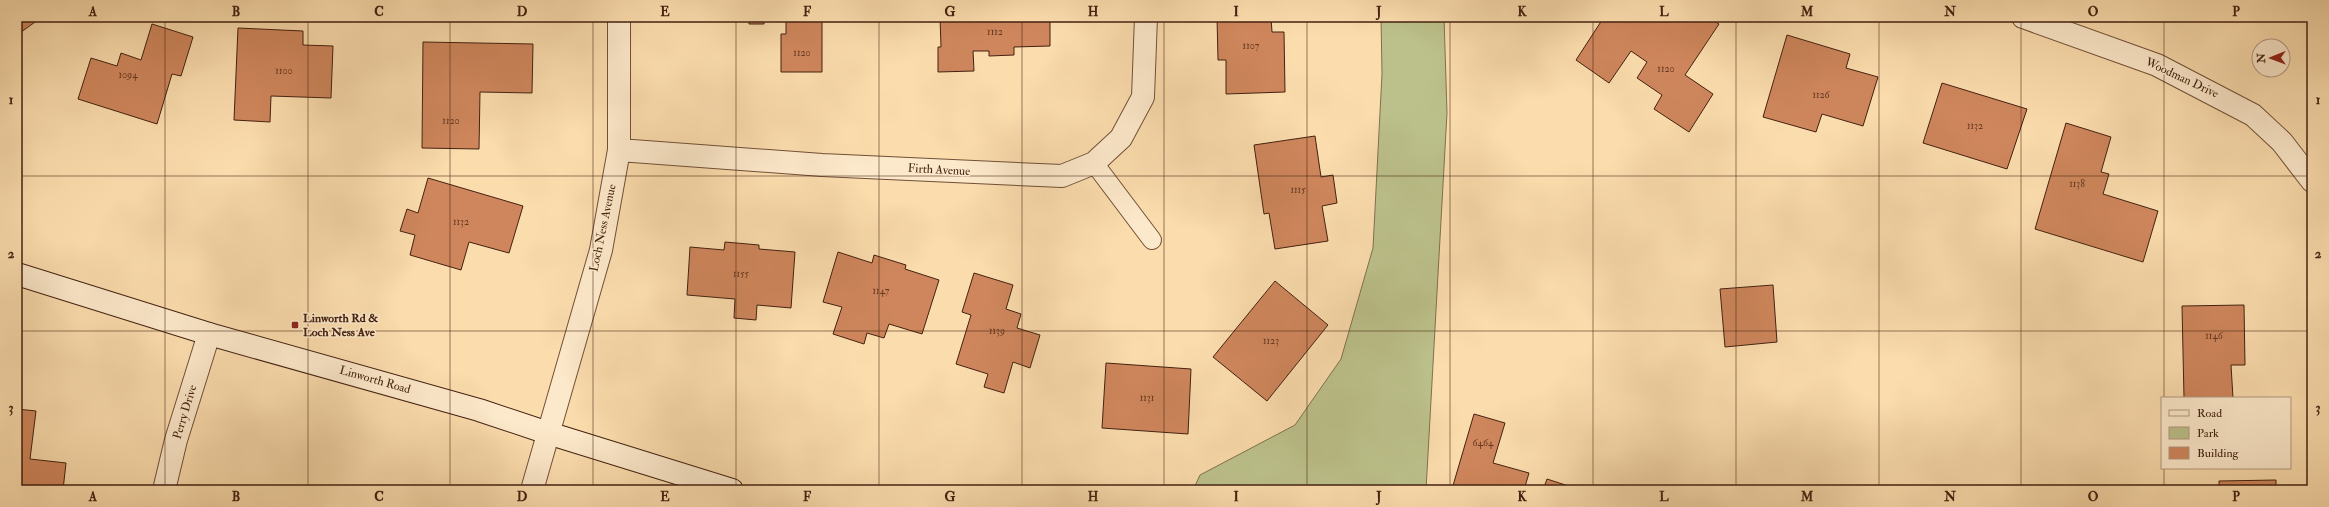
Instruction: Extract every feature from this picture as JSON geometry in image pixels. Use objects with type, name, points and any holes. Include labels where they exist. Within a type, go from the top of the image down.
[{"type":"street","name":"Loch Ness Avenue","points":[[532,490],[601,250],[619,150],[619,17]]},
{"type":"street","name":"Firth Avenue","points":[[619,150],[822,165],[1062,176],[1094,163],[1121,138],[1143,97],[1146,17]]},
{"type":"street","name":"Woodman Drive","points":[[2023,17],[2157,65],[2254,114],[2282,142],[2312,181]]},
{"type":"street","name":"Linworth Road","points":[[17,274],[209,334],[480,410],[548,433],[732,490]]},
{"type":"street","name":"Perry Drive","points":[[164,490],[176,440],[209,334]]},
{"type":"lane","points":[[1094,163],[1152,240]]},
{"type":"green space","points":[[1381,17],[1444,17],[1447,113],[1426,490],[1193,490],[1200,475],[1295,425],[1341,359],[1373,248],[1382,74]]},
{"type":"building","points":[[17,17],[42,17],[17,35]]},
{"type":"building","points":[[725,17],[825,17],[822,18],[822,72],[781,72],[781,34],[786,34],[786,19],[764,19],[764,24],[749,24],[749,20],[725,20]]},
{"type":"building","points":[[940,17],[1050,17],[1050,46],[1014,47],[1014,55],[989,56],[989,51],[973,51],[974,71],[938,72],[938,47],[941,47]]},
{"type":"building","points":[[1217,17],[1271,17],[1272,32],[1284,32],[1285,92],[1226,94],[1226,60],[1218,60]]},
{"type":"building","points":[[1604,17],[1708,17],[1719,24],[1685,75],[1713,94],[1689,132],[1654,109],[1662,95],[1637,78],[1647,62],[1631,51],[1609,83],[1576,60]]},
{"type":"building","points":[[152,24],[193,37],[181,76],[172,74],[157,124],[78,99],[91,58],[117,66],[121,53],[141,60]]},
{"type":"building","points":[[238,28],[303,31],[303,45],[333,46],[331,98],[271,96],[270,122],[234,120]]},
{"type":"building","points":[[1787,35],[1850,54],[1846,68],[1878,77],[1863,126],[1822,114],[1816,132],[1763,117]]},
{"type":"building","points":[[423,42],[533,44],[532,93],[480,92],[479,149],[422,148]]},
{"type":"building","points":[[1942,83],[2027,109],[2007,169],[1923,143]]},
{"type":"building","points":[[2066,123],[2111,137],[2101,172],[2109,174],[2103,194],[2158,211],[2143,262],[2035,229]]},
{"type":"building","points":[[1315,136],[1321,177],[1333,175],[1337,203],[1322,206],[1328,241],[1275,249],[1269,213],[1264,214],[1254,145]]},
{"type":"building","points":[[428,178],[523,206],[509,253],[469,242],[461,270],[410,255],[415,235],[400,231],[407,209],[418,213]]},
{"type":"building","points":[[725,242],[759,245],[759,249],[795,252],[791,308],[757,305],[756,320],[734,318],[735,299],[687,295],[690,247],[724,250]]},
{"type":"building","points":[[838,252],[872,263],[874,255],[906,265],[905,269],[939,280],[922,334],[889,324],[884,338],[867,333],[864,344],[833,334],[842,307],[823,302]]},
{"type":"building","points":[[974,273],[1013,285],[1006,309],[1021,314],[1017,328],[1040,335],[1030,368],[1013,362],[1004,393],[984,387],[988,374],[956,364],[971,315],[962,312]]},
{"type":"building","points":[[1275,281],[1328,325],[1267,401],[1213,357]]},
{"type":"building","points":[[1773,285],[1777,342],[1725,347],[1720,289]]},
{"type":"building","points":[[2244,305],[2245,365],[2231,365],[2233,397],[2184,397],[2182,306]]},
{"type":"building","points":[[1106,363],[1191,369],[1188,434],[1102,428]]},
{"type":"building","points":[[17,409],[36,411],[30,459],[66,463],[63,490],[17,490]]},
{"type":"building","points":[[1474,414],[1505,423],[1493,463],[1529,473],[1524,490],[1452,489]]},
{"type":"building","points":[[1547,479],[1581,490],[1543,490]]},
{"type":"building","points":[[2276,480],[2276,490],[2219,490],[2219,481]]},
{"type":"place","name":"Linworth Rd & Loch Ness Ave","points":[[295,325]]}]
